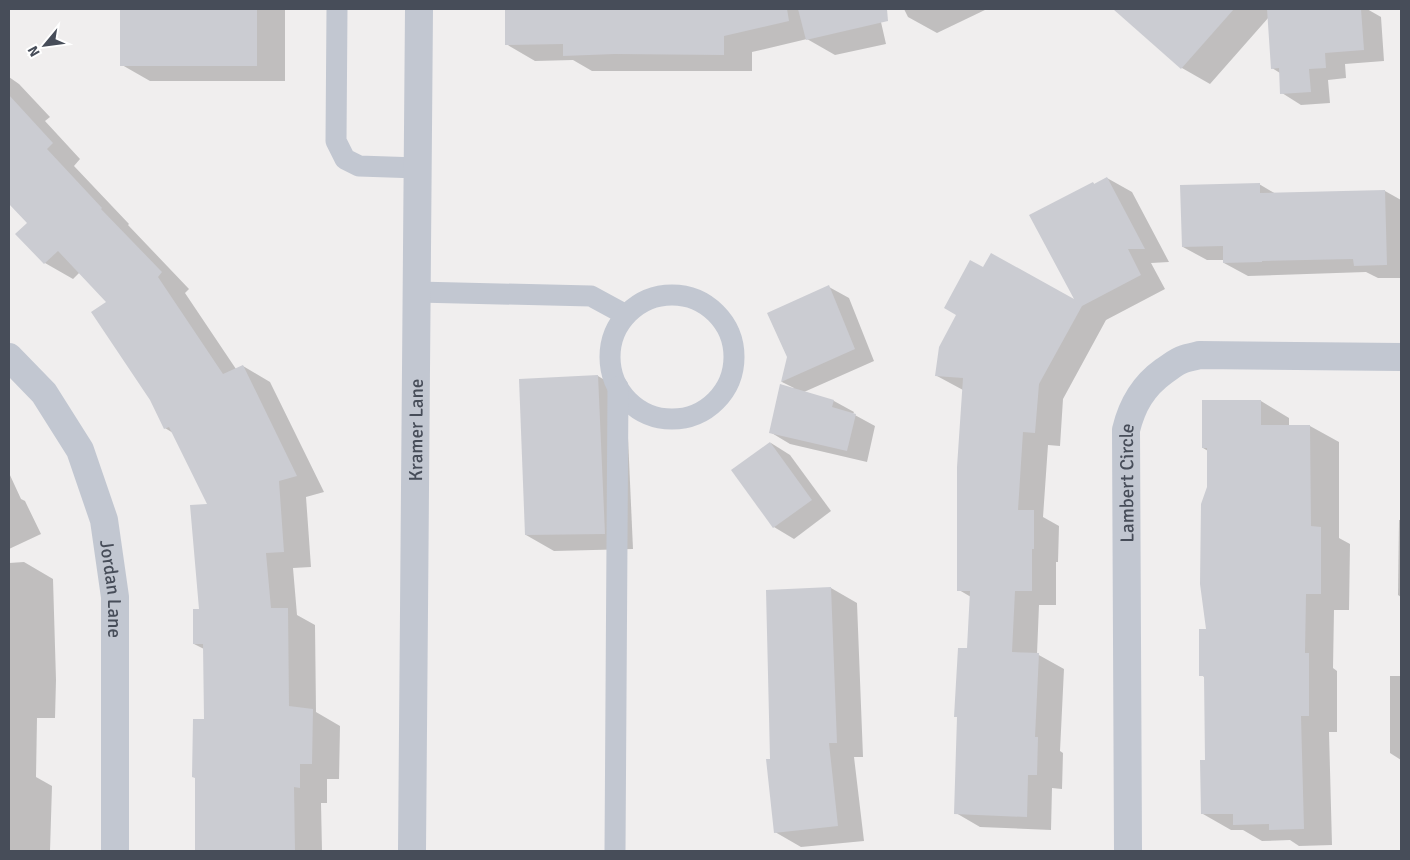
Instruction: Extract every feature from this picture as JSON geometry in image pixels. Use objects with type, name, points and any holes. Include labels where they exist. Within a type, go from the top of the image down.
[{"type":"street","name":"Kramer Lane","points":[[412,851],[419,9]]},
{"type":"street","name":"Lambert Circle","points":[[1128,851],[1126,430],[1134,405],[1146,386],[1158,375],[1183,359],[1199,355],[1401,357]]},
{"type":"street","name":"Jordan Lane","points":[[9,357],[44,393],[80,450],[104,520],[115,597],[114,851]]},
{"type":"lane","points":[[337,9],[336,141],[345,159],[359,166],[418,168]]},
{"type":"lane","points":[[416,292],[591,296],[626,315]]},
{"type":"lane","points":[[662,296],[683,296],[702,303],[718,316],[729,334],[734,354],[732,375],[723,394],[708,408],[689,417],[669,419],[649,415],[630,404],[618,387],[612,373],[610,357],[611,343],[617,328],[626,315],[642,302],[662,296]]},
{"type":"lane","points":[[615,851],[618,387]]},
{"type":"building","points":[[120,9],[257,9],[257,66],[120,66]]},
{"type":"building","points":[[505,9],[787,9],[789,21],[724,36],[724,55],[615,54],[563,56],[563,44],[505,45]]},
{"type":"building","points":[[798,9],[887,9],[888,21],[806,40]]},
{"type":"building","points":[[1113,9],[1234,9],[1181,69]]},
{"type":"building","points":[[1267,9],[1361,9],[1364,50],[1325,53],[1326,68],[1309,69],[1311,92],[1280,94],[1279,68],[1271,69]]},
{"type":"building","points":[[9,95],[53,143],[47,149],[101,209],[162,272],[158,277],[223,374],[243,365],[297,476],[279,481],[284,552],[266,553],[271,608],[288,608],[289,706],[313,709],[312,764],[300,764],[300,788],[294,787],[295,851],[195,851],[195,778],[192,777],[193,719],[204,719],[203,644],[193,644],[193,609],[199,609],[190,505],[207,504],[169,427],[164,429],[150,400],[91,312],[106,302],[58,251],[44,264],[15,234],[27,223],[9,204]]},
{"type":"building","points":[[1107,177],[1145,249],[1128,249],[1141,275],[1082,306],[1039,384],[1035,433],[1023,432],[1018,510],[1034,510],[1032,591],[1015,591],[1012,652],[1039,653],[1035,737],[1038,737],[1037,775],[1028,775],[1027,817],[954,814],[957,717],[954,717],[958,648],[967,648],[970,591],[957,591],[957,467],[963,378],[935,376],[939,347],[956,315],[944,308],[970,260],[983,267],[991,253],[1074,299],[1029,215],[1093,182],[1094,184]]},
{"type":"building","points":[[1260,183],[1260,193],[1385,190],[1387,265],[1354,266],[1353,259],[1223,263],[1223,246],[1182,247],[1180,185]]},
{"type":"building","points":[[829,285],[855,349],[781,382],[787,357],[767,313]]},
{"type":"building","points":[[598,375],[605,534],[525,535],[519,379]]},
{"type":"building","points":[[780,384],[834,400],[832,407],[856,414],[847,451],[769,433]]},
{"type":"building","points":[[1202,400],[1261,400],[1261,425],[1310,425],[1311,526],[1321,527],[1321,594],[1306,594],[1305,653],[1309,653],[1309,716],[1301,716],[1304,829],[1269,830],[1269,824],[1233,825],[1233,814],[1201,814],[1200,760],[1205,760],[1204,676],[1199,676],[1199,629],[1206,629],[1200,584],[1201,504],[1207,487],[1207,448],[1202,448]]},
{"type":"building","points":[[770,442],[812,500],[773,528],[731,470]]},
{"type":"building","points":[[831,587],[837,743],[829,743],[838,826],[774,833],[766,759],[770,759],[766,590]]}]
